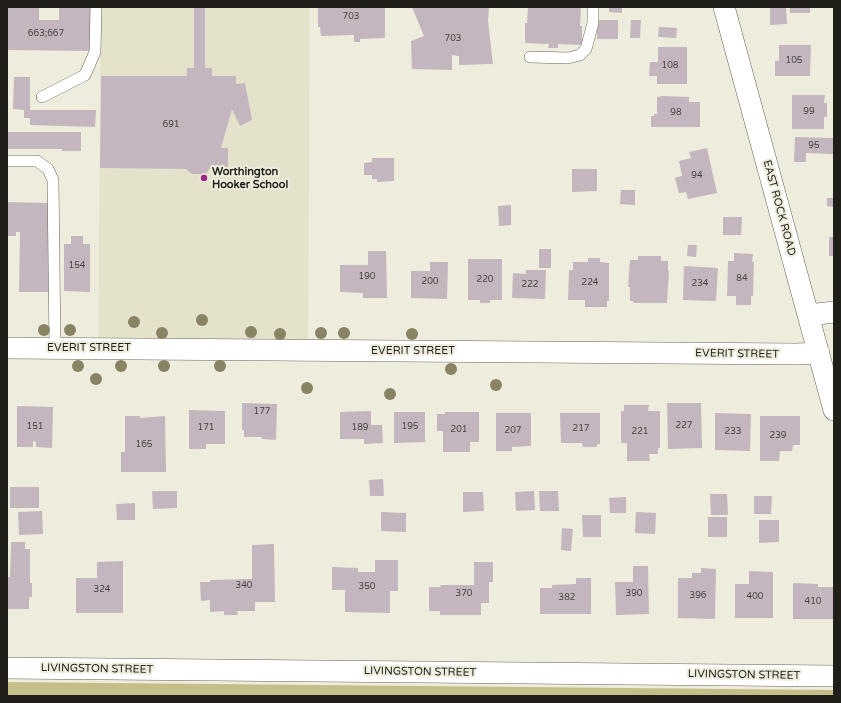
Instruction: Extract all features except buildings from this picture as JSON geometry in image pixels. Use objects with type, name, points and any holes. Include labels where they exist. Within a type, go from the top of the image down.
[{"type":"street","name":"EAST ROCK ROAD","points":[[724,7],[834,410]]},
{"type":"street","points":[[809,315],[834,312]]},
{"type":"street","name":"EVERIT STREET","points":[[7,348],[819,353]]},
{"type":"street","name":"LIVINGSTON STREET","points":[[7,668],[834,676]]},
{"type":"lane","points":[[42,97],[85,75],[96,52],[96,7]]},
{"type":"lane","points":[[530,57],[568,58],[580,55],[586,49],[593,23],[593,7]]},
{"type":"lane","points":[[7,161],[37,161],[48,169],[53,180],[55,348]]},
{"type":"shaded area","name":"Worthington Hooker School","points":[[101,7],[310,7],[308,350],[98,348]]},
{"type":"shaded area","points":[[7,682],[834,690],[834,696],[7,696]]},
{"type":"place","name":"Worthington Hooker School","points":[[204,178]]}]
